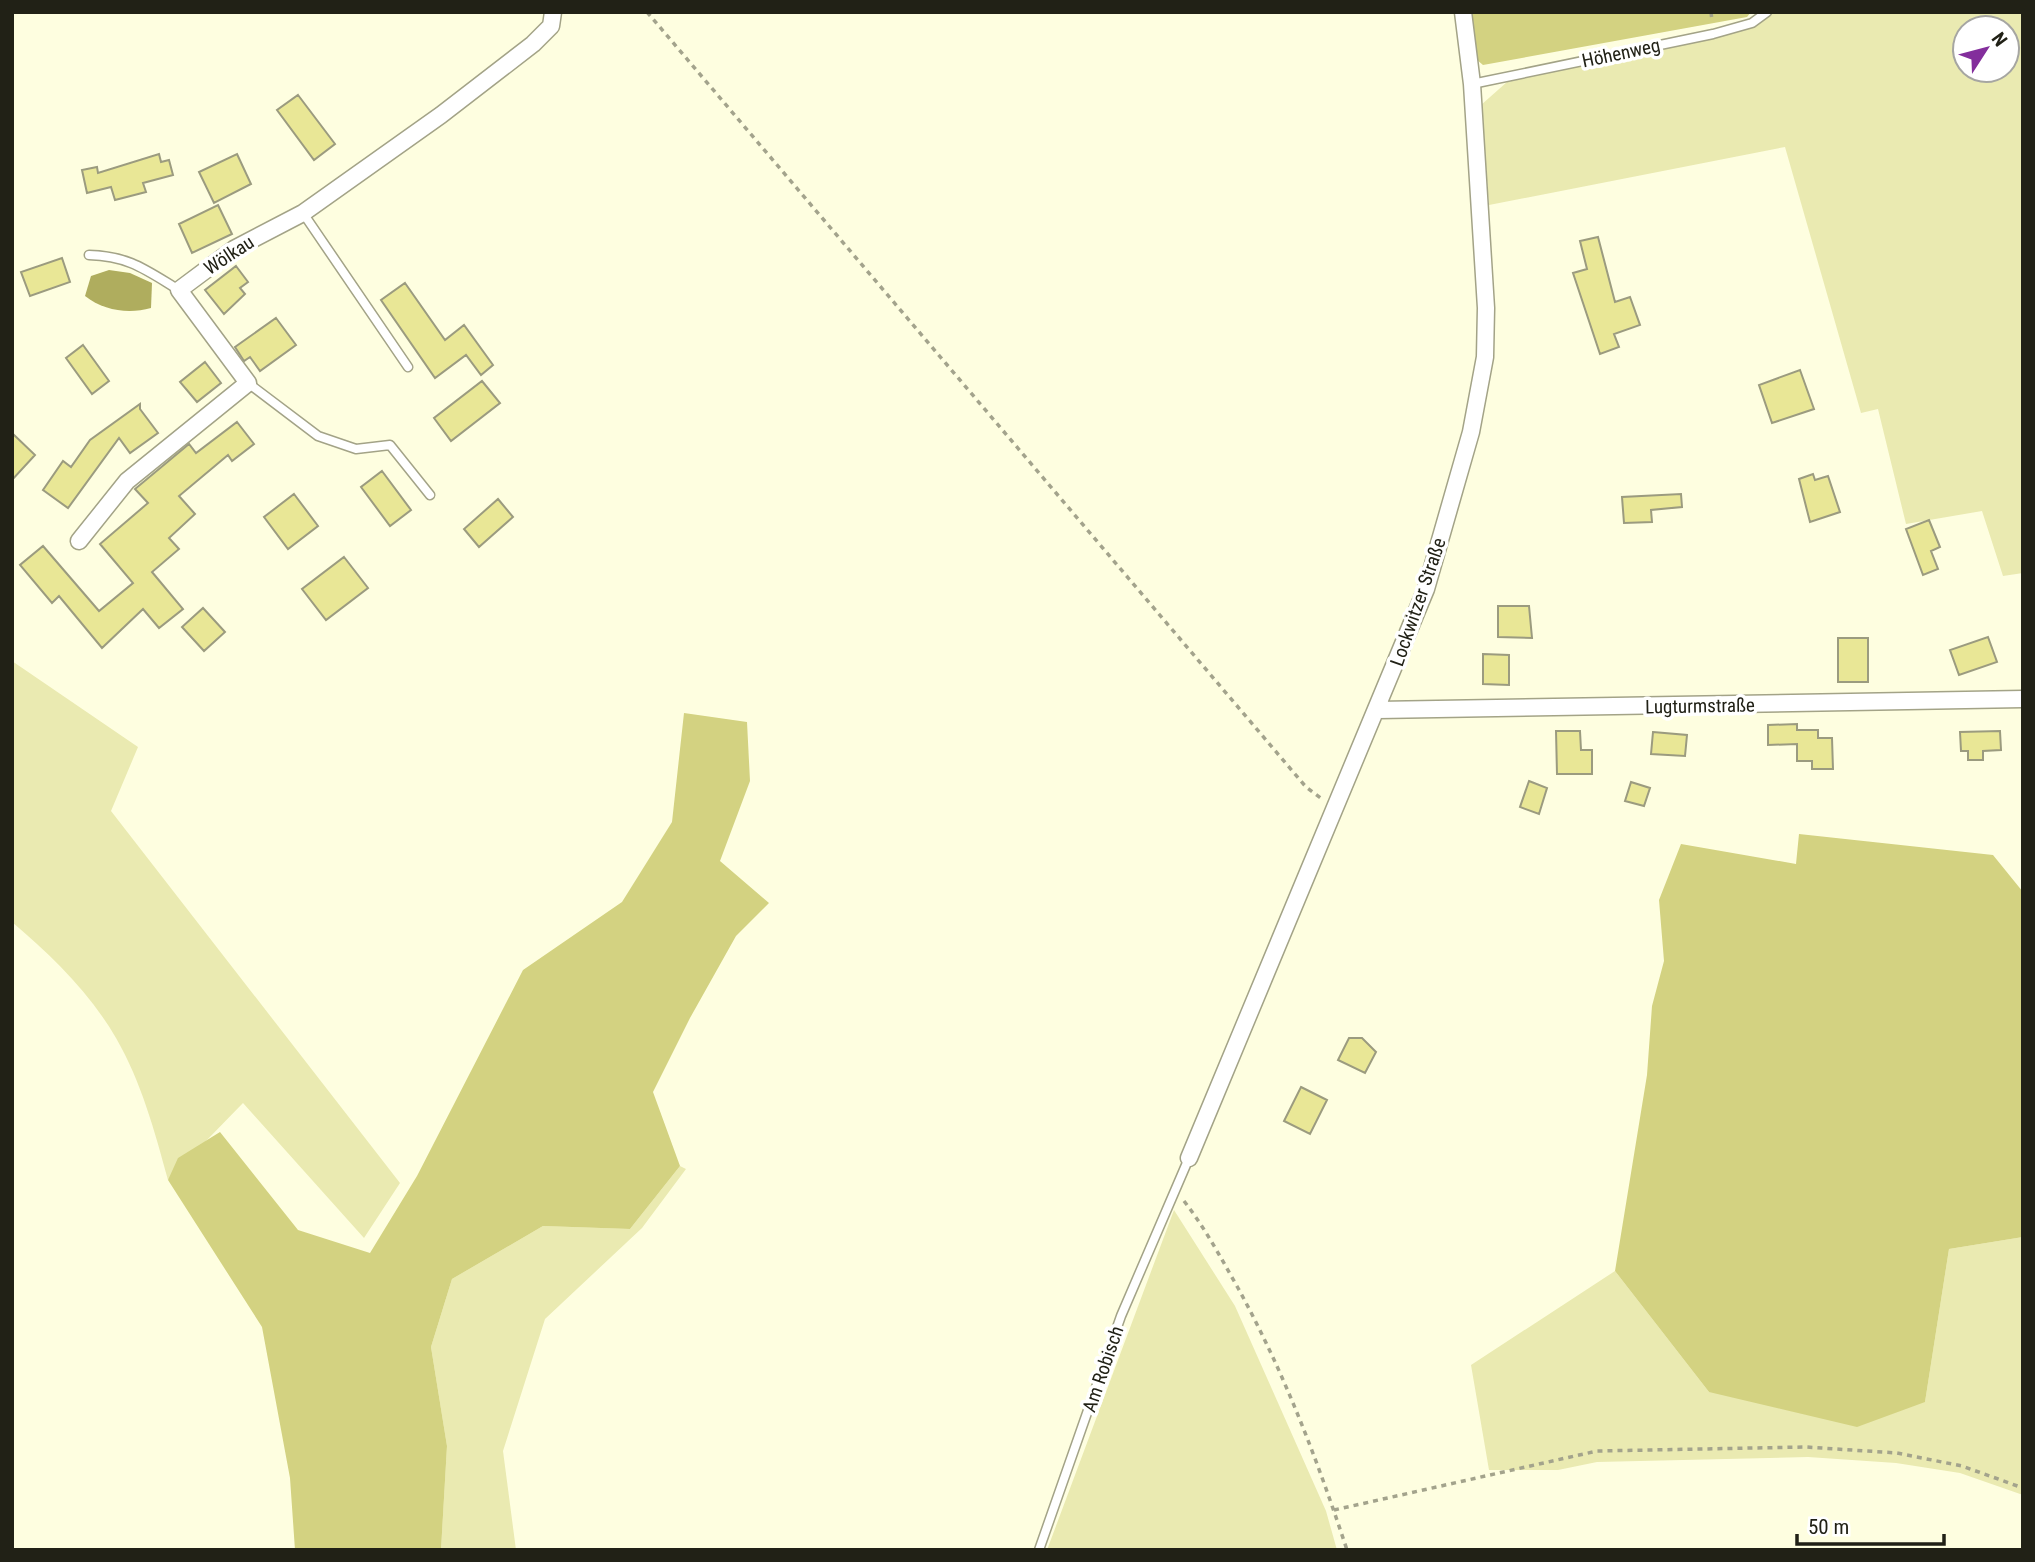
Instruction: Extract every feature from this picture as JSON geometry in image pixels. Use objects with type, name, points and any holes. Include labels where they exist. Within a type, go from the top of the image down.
[{"type":"street","name":"Wölkau","points":[[179,290],[234,249],[303,213],[441,115],[533,44],[551,26],[553,12]]},
{"type":"street","name":"Lockwitzer Straße","points":[[1189,1158],[1378,710],[1426,589],[1471,432],[1482,380],[1486,308],[1472,84],[1463,12]]},
{"type":"street","points":[[79,541],[127,481],[248,383],[179,290]]},
{"type":"street","name":"Lugturmstraße","points":[[1378,710],[2023,699]]},
{"type":"lane","name":"Höhenweg","points":[[1472,84],[1713,34],[1752,23],[1767,12]]},
{"type":"lane","points":[[303,213],[408,367]]},
{"type":"lane","points":[[89,255],[116,256],[133,262],[179,290]]},
{"type":"lane","points":[[248,383],[318,436],[356,449],[390,445],[430,495]]},
{"type":"lane","name":"Am Robisch","points":[[1039,1550],[1121,1316],[1189,1158]]},
{"type":"path","points":[[647,12],[1296,776],[1334,809]]},
{"type":"path","points":[[1176,1191],[1201,1226],[1258,1324],[1306,1429],[1347,1550]]},
{"type":"path","points":[[1334,1510],[1597,1451],[1806,1447],[1897,1453],[1962,1466],[2023,1488]]},
{"type":"green space","points":[[1773,12],[2023,12],[2023,573],[2003,576],[1982,511],[1906,524],[1878,409],[1861,413],[1785,147],[1489,205],[1481,105],[1507,82],[1754,27]]},
{"type":"green space","points":[[12,661],[138,747],[111,811],[400,1183],[364,1238],[243,1103],[168,1180],[140,1089],[125,1054],[106,1021],[69,976],[12,922]]},
{"type":"green space","points":[[680,1166],[686,1169],[642,1228],[545,1319],[503,1451],[516,1550],[441,1550],[447,1446],[431,1347],[452,1279],[543,1226],[630,1229]]},
{"type":"green space","points":[[1174,1210],[1235,1306],[1326,1511],[1337,1550],[1047,1550]]},
{"type":"green space","points":[[2023,1237],[2023,1495],[1960,1473],[1896,1463],[1808,1457],[1597,1462],[1558,1470],[1489,1470],[1471,1365],[1615,1271],[1709,1392],[1925,1402],[1949,1249]]},
{"type":"shaded area","points":[[1467,12],[1751,12],[1747,17],[1483,65],[1470,54]]},
{"type":"shaded area","points":[[109,270],[130,273],[152,283],[151,308],[117,310],[100,305],[85,296],[91,276]]},
{"type":"shaded area","points":[[684,713],[747,722],[750,781],[720,861],[769,903],[736,936],[653,1092],[680,1166],[630,1229],[543,1226],[452,1279],[431,1347],[447,1446],[441,1550],[295,1550],[290,1478],[262,1327],[168,1180],[178,1158],[220,1132],[298,1230],[370,1253],[417,1176],[523,970],[622,902],[672,822]]},
{"type":"shaded area","points":[[1799,834],[1993,855],[2023,892],[2023,1237],[1949,1249],[1925,1402],[1857,1427],[1709,1392],[1615,1271],[1647,1075],[1652,1006],[1664,961],[1659,900],[1681,844],[1796,864]]},
{"type":"building","points":[[298,95],[335,144],[314,160],[277,110]]},
{"type":"building","points":[[159,154],[161,162],[169,160],[173,175],[143,183],[146,192],[115,200],[111,187],[87,193],[82,170],[97,167],[98,173]]},
{"type":"building","points":[[237,154],[251,184],[214,203],[199,172]]},
{"type":"building","points":[[218,205],[232,234],[192,253],[179,224]]},
{"type":"building","points":[[1598,237],[1615,302],[1630,297],[1640,325],[1614,334],[1619,347],[1600,354],[1573,273],[1587,269],[1580,241]]},
{"type":"building","points":[[62,258],[70,282],[30,296],[21,272]]},
{"type":"building","points":[[236,266],[248,282],[240,288],[245,294],[224,314],[205,290]]},
{"type":"building","points":[[405,283],[445,340],[464,325],[493,365],[481,375],[466,355],[435,378],[381,300]]},
{"type":"building","points":[[276,318],[296,345],[260,371],[250,357],[244,361],[235,347]]},
{"type":"building","points":[[83,345],[109,381],[92,394],[66,358]]},
{"type":"building","points":[[205,362],[221,383],[197,402],[180,382]]},
{"type":"building","points":[[1800,370],[1814,409],[1772,423],[1759,385]]},
{"type":"building","points":[[482,381],[500,403],[451,441],[434,418]]},
{"type":"building","points":[[140,404],[140,409],[158,433],[130,453],[119,438],[68,508],[43,490],[63,461],[71,467],[90,440]]},
{"type":"building","points":[[237,422],[254,444],[232,461],[228,455],[179,496],[195,514],[169,538],[179,549],[152,572],[183,609],[159,628],[143,609],[102,648],[59,596],[52,603],[20,565],[43,546],[99,611],[133,583],[100,544],[148,503],[135,489],[189,444],[196,453]]},
{"type":"building","points":[[12,433],[35,455],[12,480]]},
{"type":"building","points":[[382,471],[411,510],[390,526],[361,487]]},
{"type":"building","points":[[1813,474],[1815,480],[1828,476],[1840,512],[1810,522],[1799,479]]},
{"type":"building","points":[[294,494],[318,526],[288,549],[264,517]]},
{"type":"building","points":[[1681,494],[1682,507],[1651,510],[1652,522],[1624,523],[1622,497]]},
{"type":"building","points":[[498,499],[513,517],[479,547],[464,529]]},
{"type":"building","points":[[1929,520],[1940,547],[1931,551],[1938,569],[1923,575],[1906,529]]},
{"type":"building","points":[[344,557],[368,588],[326,620],[302,589]]},
{"type":"building","points":[[1498,606],[1529,606],[1532,638],[1498,637]]},
{"type":"building","points":[[203,608],[225,632],[204,651],[182,627]]},
{"type":"building","points":[[1988,637],[1997,662],[1959,675],[1950,650]]},
{"type":"building","points":[[1838,638],[1868,638],[1868,682],[1838,682]]},
{"type":"building","points":[[1483,654],[1509,655],[1509,685],[1483,684]]},
{"type":"building","points":[[1797,724],[1797,730],[1818,730],[1818,738],[1832,738],[1833,769],[1812,769],[1812,761],[1797,761],[1797,744],[1768,745],[1768,725]]},
{"type":"building","points":[[1556,731],[1580,731],[1581,750],[1592,750],[1592,774],[1557,774]]},
{"type":"building","points":[[2000,731],[2001,750],[1983,751],[1983,760],[1968,760],[1968,751],[1961,751],[1960,732]]},
{"type":"building","points":[[1653,732],[1687,735],[1685,756],[1651,754]]},
{"type":"building","points":[[1529,781],[1547,788],[1539,814],[1520,807]]},
{"type":"building","points":[[1631,782],[1650,788],[1644,806],[1625,801]]},
{"type":"building","points":[[1349,1038],[1362,1038],[1376,1052],[1365,1073],[1338,1060]]},
{"type":"building","points":[[1301,1087],[1327,1100],[1310,1134],[1284,1121]]}]
